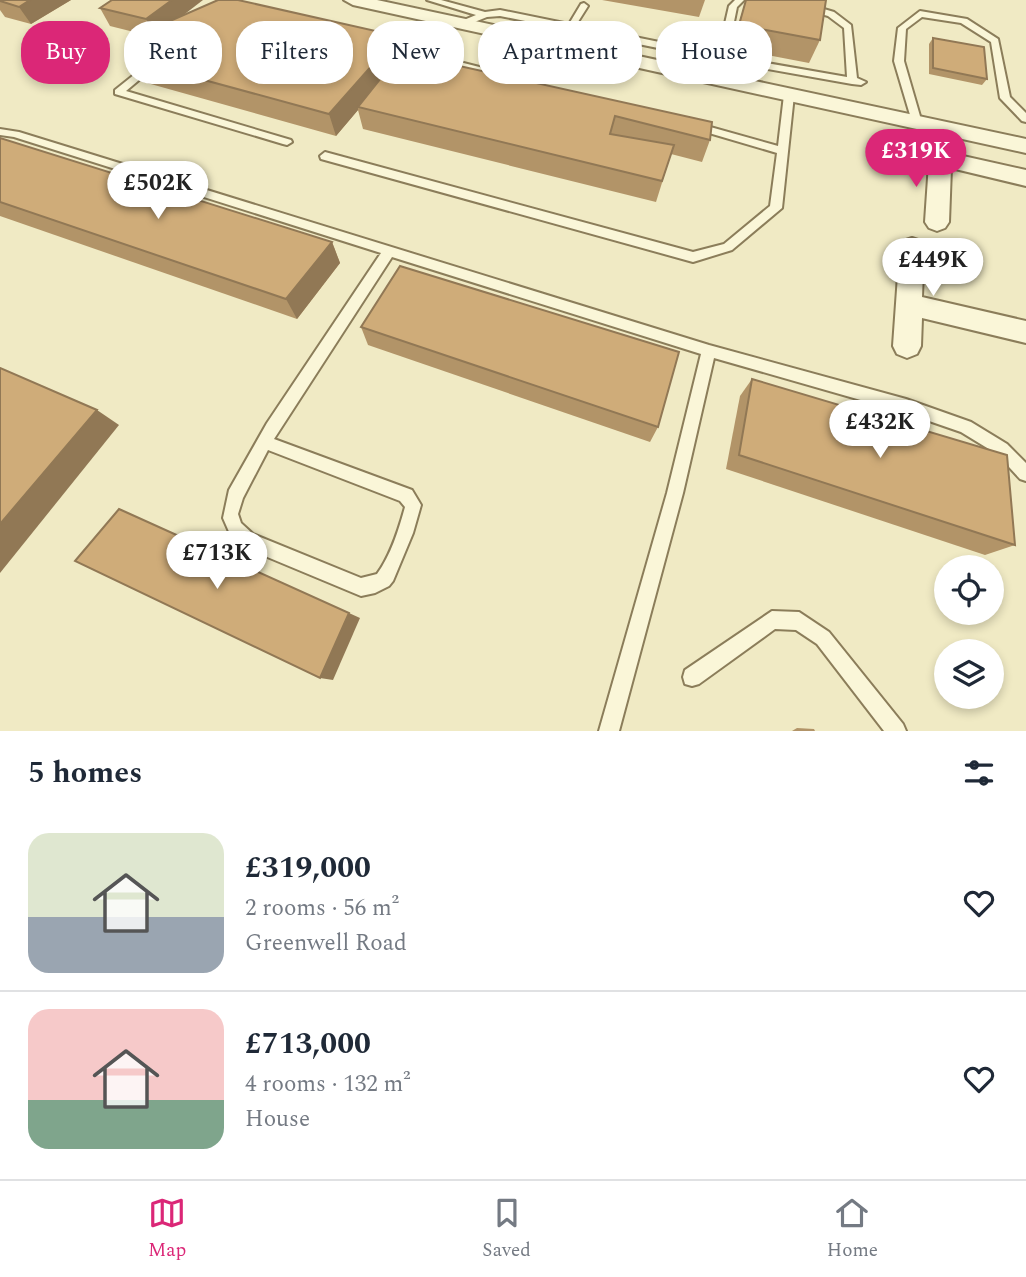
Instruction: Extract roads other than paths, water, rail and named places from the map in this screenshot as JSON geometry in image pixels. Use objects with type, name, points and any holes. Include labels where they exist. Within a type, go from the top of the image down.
[{"type":"street","points":[[353,0],[448,21]]},
{"type":"street","points":[[464,24],[1026,146]]},
{"type":"street","points":[[896,148],[1026,178]]},
{"type":"street","points":[[937,222],[940,158]]},
{"type":"street","points":[[907,346],[912,247]]},
{"type":"street","points":[[909,303],[1026,332]]},
{"type":"lane","points":[[431,0],[485,15]]},
{"type":"lane","points":[[730,21],[733,6],[740,0]]},
{"type":"lane","points":[[772,67],[856,81],[848,27],[831,14],[791,4]]},
{"type":"lane","points":[[575,21],[584,6]]},
{"type":"lane","points":[[464,23],[485,15],[500,13],[541,21]]},
{"type":"lane","points":[[917,123],[899,61],[901,28],[920,14],[964,21],[995,41],[1005,98],[1026,119]]},
{"type":"lane","points":[[129,84],[119,92],[287,142]]},
{"type":"lane","points":[[325,156],[693,257],[728,247],[776,208],[789,95]]},
{"type":"lane","points":[[683,123],[782,151]]},
{"type":"lane","points":[[0,132],[15,134],[709,351],[870,395],[966,427],[1002,449],[1026,474]]},
{"type":"lane","points":[[264,442],[406,495],[413,505],[412,518],[384,578],[373,585],[361,587],[247,540],[233,528],[229,512],[236,492],[264,442],[390,250]]},
{"type":"lane","points":[[609,731],[675,493],[709,351]]},
{"type":"lane","points":[[692,677],[772,620],[799,621],[823,638],[897,731]]}]
